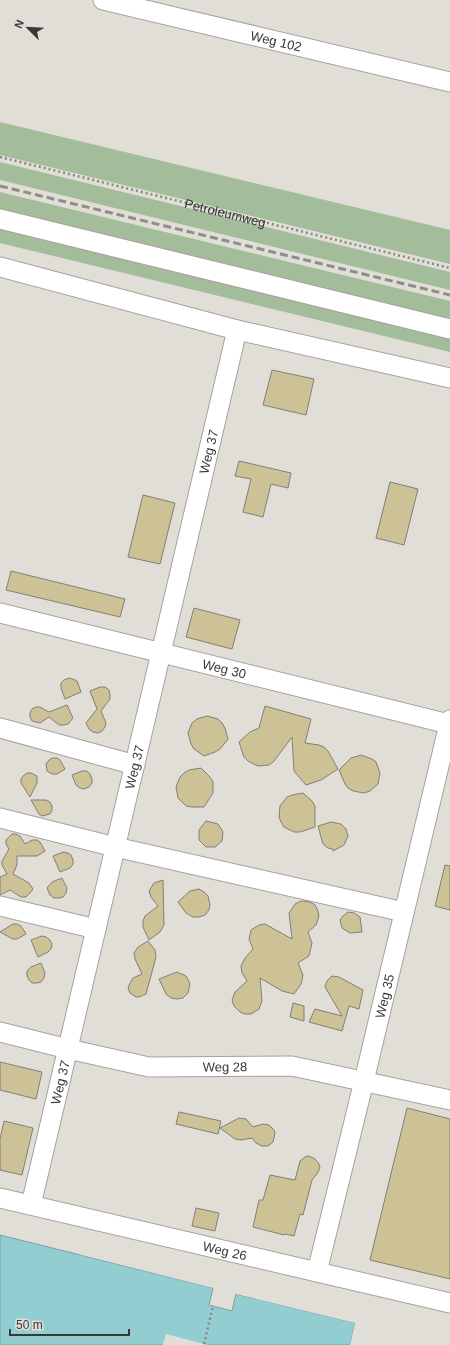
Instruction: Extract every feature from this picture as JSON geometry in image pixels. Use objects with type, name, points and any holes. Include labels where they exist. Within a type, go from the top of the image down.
[{"type":"street","name":"Weg 102","points":[[103,0],[155,6],[450,82]]},
{"type":"street","points":[[0,219],[450,329]]},
{"type":"street","points":[[0,268],[238,330],[450,378]]},
{"type":"street","name":"Weg 37","points":[[31,1205],[238,330]]},
{"type":"street","name":"Weg 30","points":[[0,613],[450,722]]},
{"type":"street","name":"Weg 35","points":[[317,1272],[450,722]]},
{"type":"street","points":[[0,728],[135,765]]},
{"type":"street","points":[[0,818],[115,847],[404,912]]},
{"type":"street","points":[[0,906],[96,929]]},
{"type":"street","name":"Weg 28","points":[[0,1032],[149,1067],[292,1066],[450,1100]]},
{"type":"street","name":"Weg 26","points":[[0,1198],[450,1303]]},
{"type":"path","name":"Petroleumweg","points":[[0,158],[450,268]]},
{"type":"path","points":[[204,1344],[213,1306]]},
{"type":"green space","points":[[0,122],[450,230],[450,264],[0,155]]},
{"type":"green space","points":[[0,162],[450,272],[450,290],[0,180]]},
{"type":"green space","points":[[0,192],[450,301],[450,320],[0,210]]},
{"type":"green space","points":[[0,227],[450,336],[450,352],[0,243]]},
{"type":"water","points":[[0,1235],[213,1288],[209,1305],[232,1311],[236,1294],[355,1323],[350,1345],[0,1345]]},
{"type":"pier","points":[[78,1252],[214,1286],[213,1288],[78,1254]]},
{"type":"pier","points":[[237,1292],[356,1322],[357,1324],[352,1345],[350,1345],[355,1323],[236,1294]]},
{"type":"pier","points":[[166,1334],[204,1344],[208,1345],[163,1345]]},
{"type":"building","points":[[272,370],[314,379],[306,415],[263,405]]},
{"type":"building","points":[[239,461],[291,473],[288,488],[271,484],[263,517],[243,512],[251,479],[235,476]]},
{"type":"building","points":[[390,482],[418,489],[404,545],[376,538]]},
{"type":"building","points":[[143,495],[175,503],[160,564],[128,557]]},
{"type":"building","points":[[11,571],[125,599],[120,617],[6,590]]},
{"type":"building","points":[[194,608],[240,620],[232,649],[186,637]]},
{"type":"building","points":[[69,678],[77,681],[81,692],[65,699],[61,688],[61,683]]},
{"type":"building","points":[[100,687],[105,687],[109,690],[110,699],[101,711],[106,723],[105,727],[98,733],[89,729],[86,723],[97,709],[90,691]]},
{"type":"building","points":[[67,705],[73,718],[68,724],[59,725],[49,717],[40,723],[32,721],[30,717],[32,709],[36,707],[40,707],[49,712]]},
{"type":"building","points":[[265,706],[311,719],[305,743],[324,747],[328,751],[338,769],[321,780],[306,785],[294,771],[292,737],[274,761],[269,765],[258,766],[248,761],[244,757],[239,742],[250,732],[259,728]]},
{"type":"building","points":[[207,716],[218,719],[222,723],[228,739],[220,749],[204,756],[194,749],[188,733],[192,723],[197,719]]},
{"type":"building","points":[[361,755],[376,762],[380,773],[378,784],[370,791],[364,793],[353,791],[348,788],[339,770],[351,758]]},
{"type":"building","points":[[52,758],[57,758],[60,760],[65,769],[57,774],[52,774],[47,771],[46,764]]},
{"type":"building","points":[[201,768],[213,782],[213,793],[204,807],[186,806],[178,798],[176,787],[180,777],[184,773],[189,770]]},
{"type":"building","points":[[82,771],[87,771],[92,779],[92,783],[89,787],[84,789],[76,785],[72,775]]},
{"type":"building","points":[[27,773],[37,776],[37,783],[30,797],[21,783],[21,779]]},
{"type":"building","points":[[303,793],[315,806],[315,827],[300,832],[294,832],[284,827],[281,822],[279,817],[280,806],[287,797]]},
{"type":"building","points":[[31,800],[46,800],[50,802],[52,810],[50,814],[42,816],[39,814]]},
{"type":"building","points":[[206,821],[218,824],[223,832],[222,841],[215,847],[206,847],[199,840],[199,830]]},
{"type":"building","points":[[331,822],[341,824],[346,829],[348,836],[344,845],[333,851],[333,849],[328,848],[323,844],[318,826]]},
{"type":"building","points":[[12,834],[20,836],[25,844],[32,840],[37,840],[40,842],[45,851],[37,856],[17,856],[17,865],[13,874],[29,883],[33,889],[26,897],[21,897],[10,890],[0,895],[0,877],[7,874],[2,865],[2,861],[9,849],[6,844],[6,840]]},
{"type":"building","points":[[63,852],[71,855],[73,864],[70,868],[60,872],[53,856]]},
{"type":"building","points":[[445,865],[450,866],[450,910],[435,906]]},
{"type":"building","points":[[62,878],[67,888],[66,893],[63,897],[54,898],[50,895],[47,888],[52,882]]},
{"type":"building","points":[[163,880],[164,925],[160,932],[149,940],[143,927],[143,921],[145,916],[158,906],[151,897],[149,891],[154,883]]},
{"type":"building","points":[[199,889],[208,896],[210,905],[209,910],[205,915],[193,917],[186,913],[178,902],[190,891]]},
{"type":"building","points":[[301,901],[310,902],[315,905],[319,916],[316,925],[308,932],[312,943],[309,956],[298,963],[303,975],[301,984],[294,994],[282,991],[260,978],[262,1001],[259,1009],[251,1014],[240,1012],[234,1006],[232,1000],[235,992],[247,981],[242,973],[241,966],[245,958],[253,949],[249,939],[251,930],[259,925],[265,924],[292,939],[289,913],[295,904]]},
{"type":"building","points":[[348,912],[354,913],[360,917],[362,932],[350,933],[342,928],[340,920]]},
{"type":"building","points":[[13,924],[21,926],[26,934],[17,939],[13,939],[0,932]]},
{"type":"building","points":[[42,936],[50,940],[52,944],[51,949],[48,952],[38,957],[31,940]]},
{"type":"building","points":[[148,941],[155,950],[156,957],[146,994],[136,997],[130,993],[128,987],[133,978],[142,974],[135,959],[134,953],[138,947]]},
{"type":"building","points":[[41,963],[45,973],[44,978],[41,982],[32,983],[27,976],[27,971],[31,967]]},
{"type":"building","points":[[177,972],[186,976],[190,984],[188,993],[183,998],[177,999],[171,998],[166,994],[159,979]]},
{"type":"building","points":[[332,976],[339,977],[363,990],[359,1009],[349,1006],[342,1031],[309,1022],[315,1009],[342,1016],[325,987],[327,981]]},
{"type":"building","points":[[293,1003],[304,1006],[304,1021],[290,1017]]},
{"type":"building","points":[[0,1062],[42,1072],[36,1099],[0,1090]]},
{"type":"building","points":[[407,1108],[450,1119],[450,1279],[370,1260]]},
{"type":"building","points":[[179,1112],[221,1121],[218,1134],[176,1124]]},
{"type":"building","points":[[239,1118],[246,1119],[253,1127],[263,1124],[269,1125],[275,1133],[273,1142],[268,1146],[262,1146],[256,1143],[252,1138],[241,1140],[235,1139],[220,1128]]},
{"type":"building","points":[[4,1121],[33,1128],[22,1175],[0,1170],[0,1139]]},
{"type":"building","points":[[309,1156],[315,1159],[320,1168],[312,1180],[303,1215],[300,1214],[294,1236],[253,1227],[259,1200],[263,1200],[270,1175],[295,1180],[300,1161]]},
{"type":"building","points":[[196,1208],[219,1213],[215,1231],[192,1226]]},
{"type":"railway","points":[[0,186],[450,295]]}]
